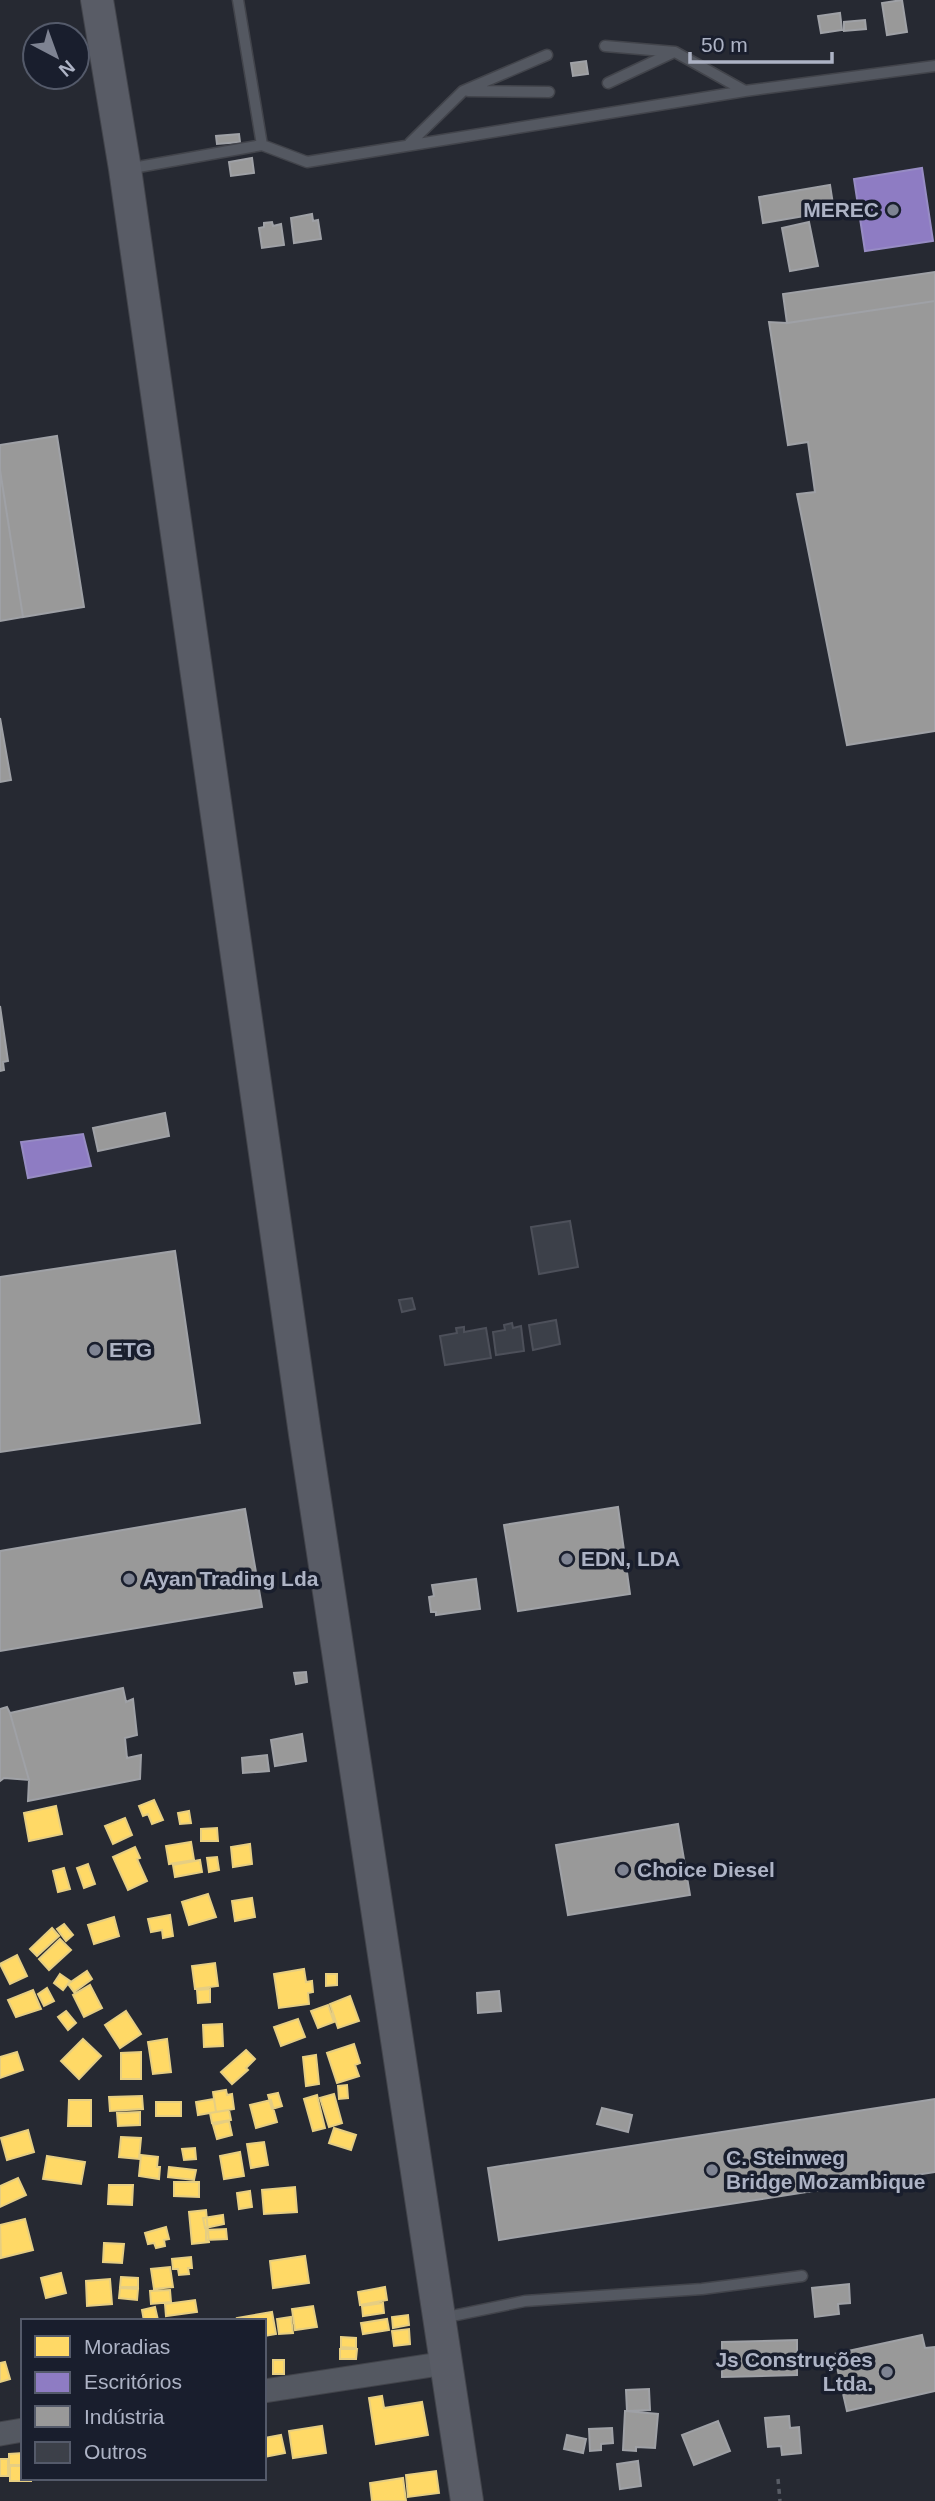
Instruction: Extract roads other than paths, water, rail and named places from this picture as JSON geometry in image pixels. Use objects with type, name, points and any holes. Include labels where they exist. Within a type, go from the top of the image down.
[{"type":"main road","points":[[97,0],[125,169],[301,1407],[467,2501]]},
{"type":"street","points":[[266,2391],[446,2363]]},
{"type":"street","points":[[0,2434],[21,2430]]},
{"type":"lane","points":[[238,0],[262,145]]},
{"type":"lane","points":[[605,46],[675,52],[745,91]]},
{"type":"lane","points":[[608,83],[675,52]]},
{"type":"lane","points":[[410,144],[463,91],[547,55]]},
{"type":"lane","points":[[125,169],[262,145],[307,162],[745,91],[935,66]]},
{"type":"lane","points":[[463,91],[550,92]]},
{"type":"lane","points":[[439,2318],[526,2301],[702,2289],[802,2276]]},
{"type":"lane","points":[[702,2289],[703,2301]]},
{"type":"place","name":"MEREC","points":[[893,210]]},
{"type":"place","name":"ETG","points":[[95,1350]]},
{"type":"place","name":"EDN, LDA","points":[[567,1559]]},
{"type":"place","name":"Ayan Trading Lda","points":[[129,1579]]},
{"type":"place","name":"Choice Diesel","points":[[623,1870]]},
{"type":"place","name":"C. Steinweg Bridge Mozambique","points":[[712,2170]]},
{"type":"place","name":"Js Construções Ltda.","points":[[887,2372]]}]
